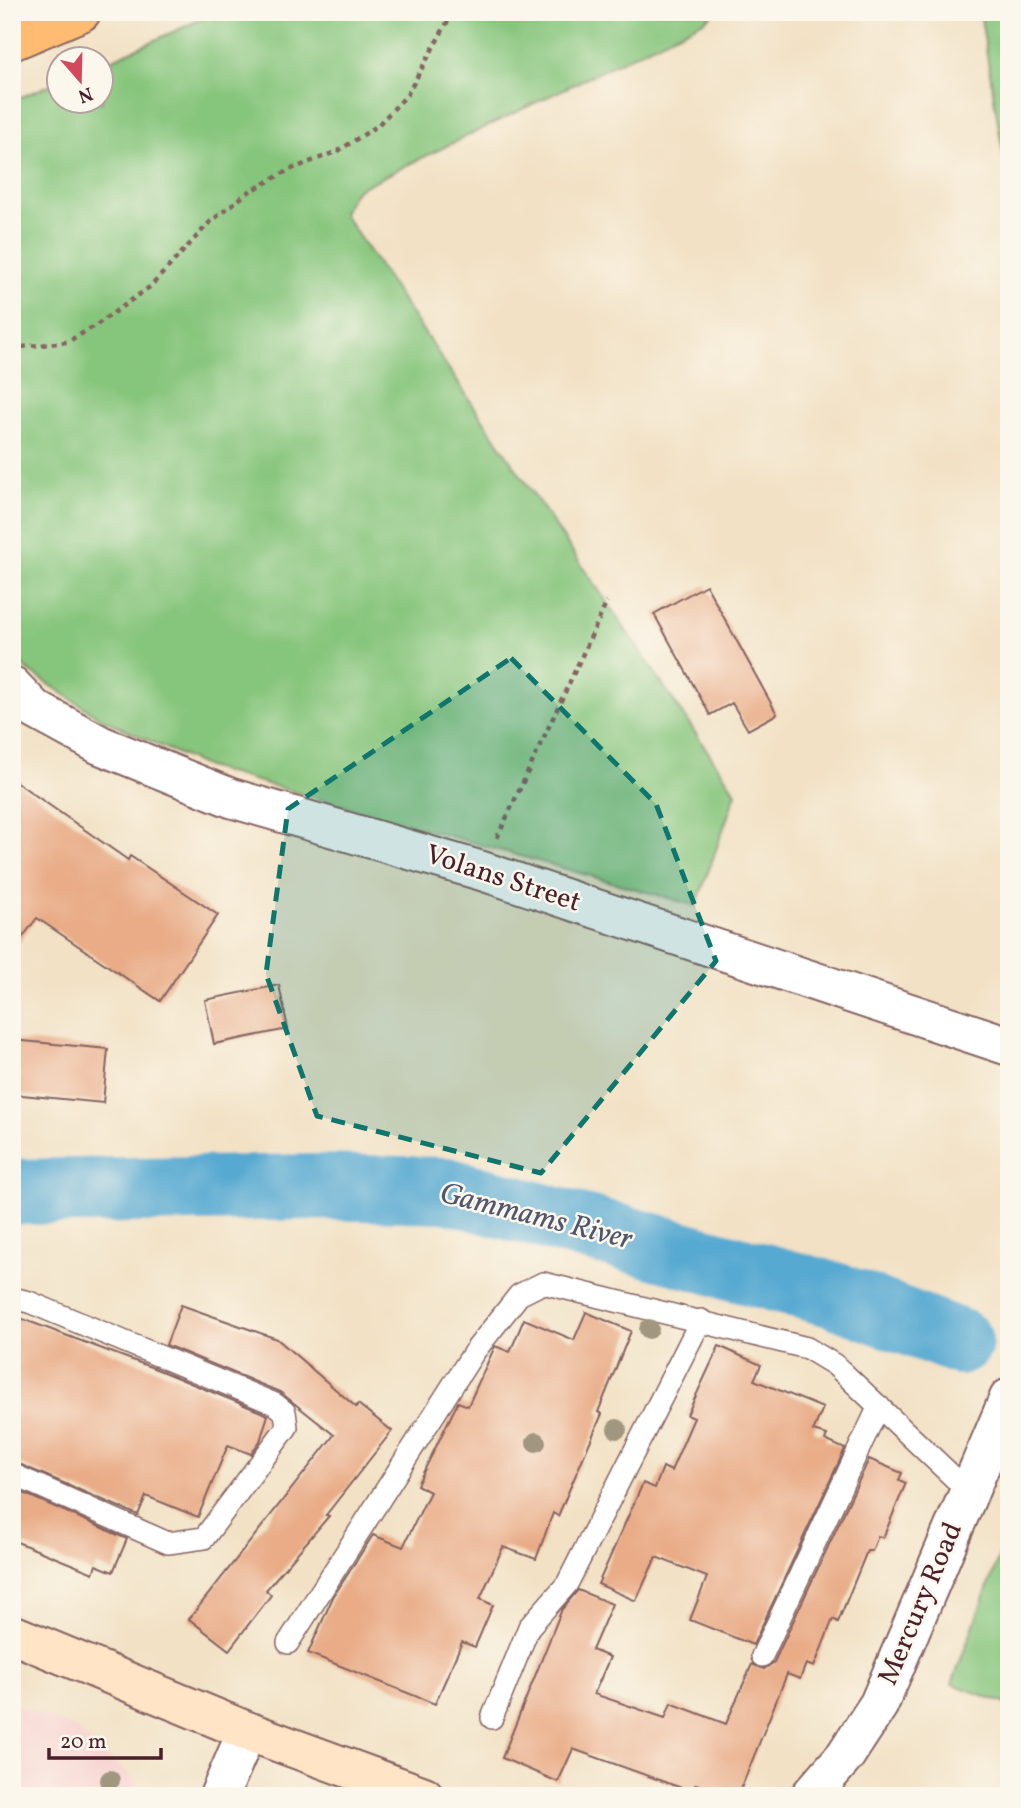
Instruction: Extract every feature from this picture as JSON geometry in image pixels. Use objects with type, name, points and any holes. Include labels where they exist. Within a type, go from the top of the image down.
[{"type":"highway","points":[[12,41],[81,12]]},
{"type":"street","name":"Volans Street","points":[[12,686],[34,709],[100,746],[231,798],[482,871],[1009,1046]]},
{"type":"street","name":"Mercury Road","points":[[810,1796],[845,1756],[878,1704],[1009,1398]]},
{"type":"street","points":[[12,1634],[247,1731],[425,1796]]},
{"type":"street","points":[[219,1796],[247,1731]]},
{"type":"lane","points":[[289,1643],[474,1352],[519,1296],[543,1283],[807,1348],[835,1365],[969,1492]]},
{"type":"lane","points":[[12,1298],[29,1302],[275,1404],[285,1412],[287,1427],[204,1538],[191,1541],[168,1543],[12,1474]]},
{"type":"lane","points":[[492,1718],[530,1627],[567,1584],[701,1320]]},
{"type":"lane","points":[[762,1656],[879,1406]]},
{"type":"path","points":[[12,348],[67,342],[95,326],[150,286],[210,222],[247,193],[289,170],[338,151],[377,126],[407,95],[453,12]]},
{"type":"path","points":[[482,871],[607,602]]},
{"type":"highlighted area","points":[[511,658],[656,804],[716,961],[541,1173],[317,1116],[266,974],[288,809]]},
{"type":"shaded area","points":[[12,1703],[76,1729],[153,1796],[12,1796]]},
{"type":"green space","points":[[217,12],[715,12],[704,21],[356,190],[343,213],[736,793],[696,906],[207,767],[100,718],[25,668],[12,648],[12,101],[46,87],[46,116],[116,116],[116,58]]},
{"type":"green space","points":[[980,12],[1009,12],[1009,190]]},
{"type":"green space","points":[[1009,1529],[1009,1705],[952,1684]]},
{"type":"building","points":[[706,585],[777,714],[748,730],[732,703],[710,715],[654,614]]},
{"type":"building","points":[[12,779],[128,860],[130,856],[218,915],[160,1001],[37,918],[12,951]]},
{"type":"building","points":[[279,985],[288,1029],[214,1044],[205,1000]]},
{"type":"building","points":[[12,1040],[108,1049],[103,1103],[12,1094]]},
{"type":"building","points":[[181,1305],[277,1339],[356,1407],[358,1404],[392,1431],[326,1515],[329,1516],[266,1590],[271,1595],[229,1650],[189,1619],[334,1435],[280,1392],[166,1345]]},
{"type":"building","points":[[586,1312],[631,1331],[598,1412],[602,1414],[558,1516],[553,1513],[536,1559],[503,1547],[480,1599],[493,1605],[475,1647],[462,1642],[435,1704],[308,1653],[333,1597],[373,1535],[403,1547],[430,1492],[417,1485],[458,1402],[468,1406],[495,1346],[510,1352],[524,1319],[574,1340]]},
{"type":"building","points":[[12,1315],[268,1415],[260,1441],[251,1454],[228,1445],[198,1517],[146,1496],[138,1515],[12,1461]]},
{"type":"building","points":[[719,1346],[761,1365],[754,1380],[823,1408],[813,1431],[827,1435],[825,1440],[845,1449],[753,1645],[690,1620],[707,1577],[656,1557],[636,1601],[598,1584],[643,1483],[655,1488],[663,1467],[671,1471],[694,1418],[687,1415]]},
{"type":"building","points":[[869,1459],[902,1473],[899,1480],[906,1483],[883,1538],[878,1536],[872,1551],[867,1551],[838,1622],[833,1619],[814,1667],[806,1664],[800,1679],[787,1674],[738,1796],[729,1796],[696,1784],[690,1791],[573,1749],[558,1782],[502,1758],[562,1609],[578,1590],[612,1604],[592,1650],[610,1657],[594,1694],[665,1718],[671,1703],[726,1724],[752,1664],[764,1669],[774,1662]]},
{"type":"building","points":[[12,1488],[127,1539],[113,1572],[96,1565],[93,1573],[12,1540]]},
{"type":"waterway","name":"Gammams River","points":[[12,1192],[316,1187],[446,1190],[838,1296],[960,1342]]}]
